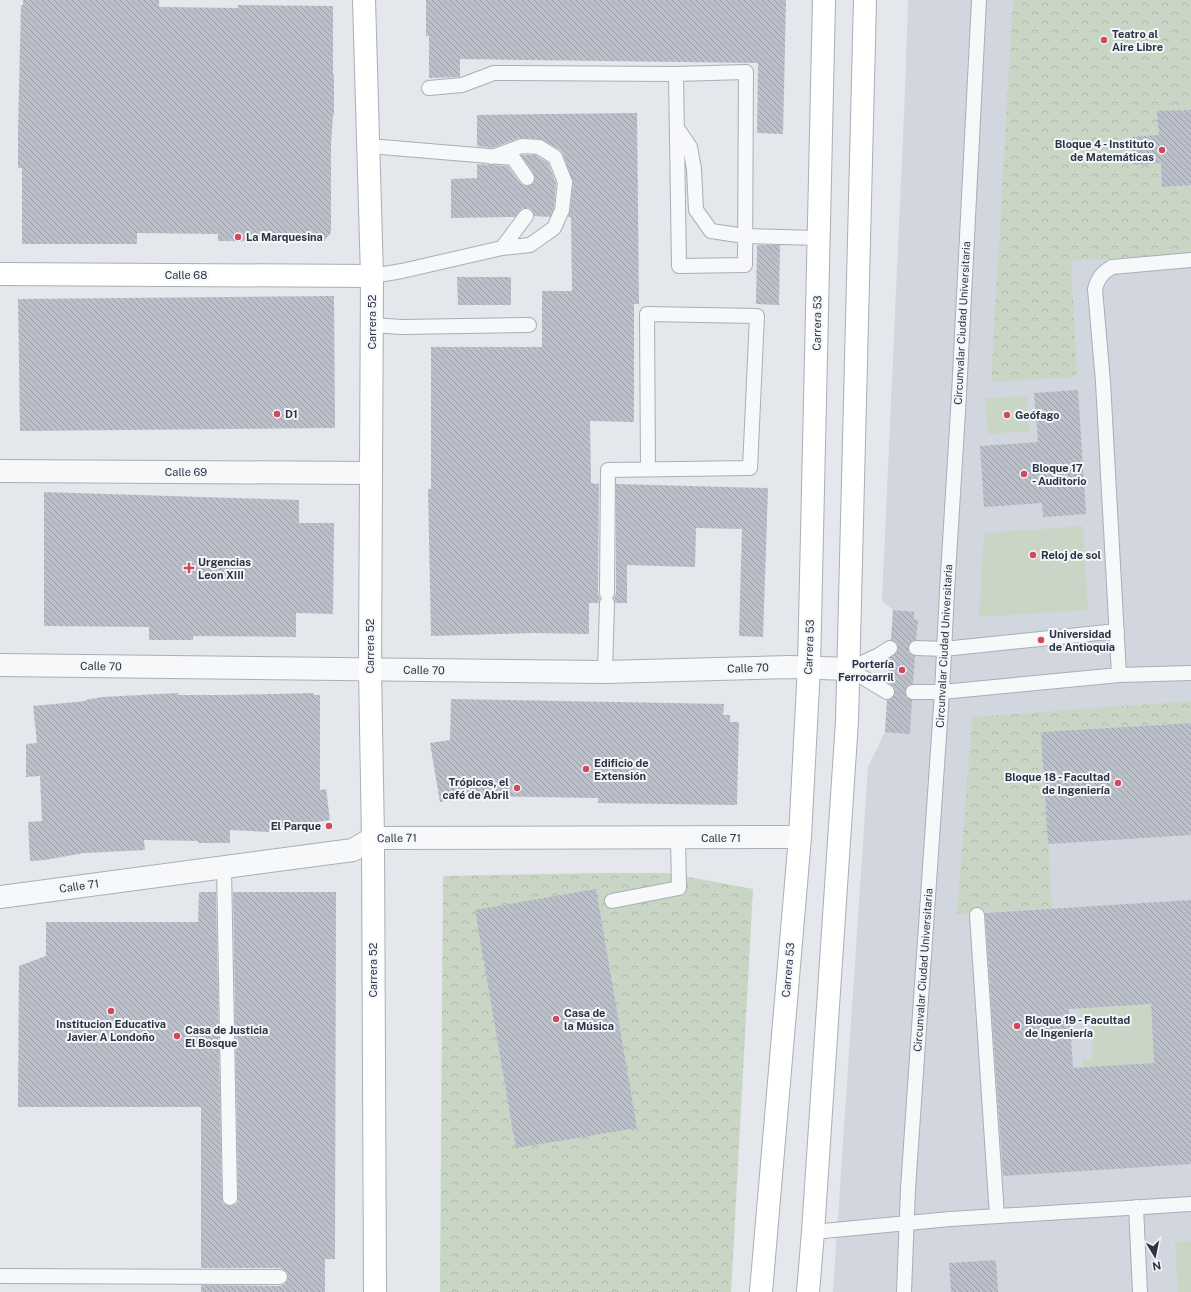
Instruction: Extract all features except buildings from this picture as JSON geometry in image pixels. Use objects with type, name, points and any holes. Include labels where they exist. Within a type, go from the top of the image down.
[{"type":"main road","name":"Carrera 52","points":[[364,0],[372,276],[370,669],[373,838],[375,1292]]},
{"type":"main road","name":"Carrera 53","points":[[760,1292],[800,838],[809,667],[824,0]]},
{"type":"main road","points":[[808,1292],[814,1232],[848,720],[865,0]]},
{"type":"main road","name":"Calle 68","points":[[0,274],[372,276]]},
{"type":"street","name":"Calle 69","points":[[0,471],[371,473]]},
{"type":"street","name":"Calle 70","points":[[0,665],[605,672],[809,667],[849,669]]},
{"type":"street","name":"Calle 71","points":[[0,897],[353,850],[373,838],[800,838]]},
{"type":"lane","name":"Circunvalar Ciudad Universitaria","points":[[904,1292],[907,1223],[942,692],[979,0]]},
{"type":"lane","points":[[429,88],[462,85],[494,73],[676,74],[746,72],[745,265],[679,266],[676,74]]},
{"type":"lane","points":[[677,128],[690,147],[694,169],[696,210],[711,231],[745,236],[819,238]]},
{"type":"lane","points":[[368,146],[513,158],[527,178]]},
{"type":"lane","points":[[372,276],[402,271],[502,248],[530,245],[554,228],[562,210],[565,182],[555,157],[539,147],[522,146],[492,157]]},
{"type":"lane","points":[[502,248],[526,216]]},
{"type":"lane","points":[[1119,675],[1103,382],[1095,289],[1098,279],[1103,272],[1112,267],[1191,260]]},
{"type":"lane","points":[[605,672],[608,470],[648,470],[750,468],[757,316],[647,314],[648,470]]},
{"type":"lane","points":[[372,325],[402,327],[528,325]]},
{"type":"lane","points":[[916,648],[944,649],[1117,631]]},
{"type":"lane","points":[[849,669],[890,648]]},
{"type":"lane","points":[[849,669],[887,692]]},
{"type":"lane","points":[[913,692],[942,692],[1119,675],[1191,672]]},
{"type":"lane","points":[[612,901],[679,888],[678,838]]},
{"type":"lane","points":[[224,867],[230,1198]]},
{"type":"lane","points":[[977,915],[997,1216]]},
{"type":"lane","points":[[814,1232],[997,1216],[1191,1204]]},
{"type":"lane","points":[[1136,1207],[1140,1292]]},
{"type":"lane","points":[[0,1276],[280,1277]]},
{"type":"shaded area","name":"Universidad de Antioquia","points":[[908,0],[1191,0],[1191,1292],[833,1292],[868,767],[885,732],[893,610],[882,601]]},
{"type":"green space","points":[[1013,0],[1191,0],[1191,254],[1071,261],[1077,377],[991,382]]},
{"type":"green space","points":[[1027,396],[1029,431],[988,434],[985,398]]},
{"type":"green space","points":[[1083,526],[1088,610],[979,617],[984,533]]},
{"type":"green space","points":[[1191,701],[1191,722],[1042,732],[1052,908],[957,914],[972,717]]},
{"type":"green space","points":[[667,873],[753,889],[731,1292],[440,1292],[443,876]]},
{"type":"green space","points":[[1151,1004],[1154,1063],[1083,1068],[1082,1059],[1093,1058],[1091,1016],[1080,1017],[1079,1008]]},
{"type":"green space","points":[[1191,1241],[1191,1292],[1178,1292],[1175,1242]]},
{"type":"place","name":"Teatro al Aire Libre","points":[[1104,40]]},
{"type":"place","name":"Bloque 4 - Instituto de Matemáticas","points":[[1162,150]]},
{"type":"place","name":"La Marquesina","points":[[238,237]]},
{"type":"place","name":"D1","points":[[277,414]]},
{"type":"place","name":"Geófago","points":[[1007,415]]},
{"type":"place","name":"Bloque 17 - Auditorio","points":[[1024,474]]},
{"type":"place","name":"Reloj de sol","points":[[1033,555]]},
{"type":"place","name":"Urgencias Leon XIII","points":[[189,568]]},
{"type":"place","name":"Universidad de Antioquia","points":[[1041,640]]},
{"type":"place","name":"Portería Ferrocarril","points":[[902,670]]},
{"type":"place","name":"Edificio de Extensión","points":[[586,769]]},
{"type":"place","name":"Bloque 18 - Facultad de Ingeniería","points":[[1118,783]]},
{"type":"place","name":"Trópicos, el café de Abril","points":[[517,788]]},
{"type":"place","name":"El Parque","points":[[329,826]]},
{"type":"place","name":"Institucion Educativa Javier A Londoño","points":[[111,1011]]},
{"type":"place","name":"Casa de la Música","points":[[556,1019]]},
{"type":"place","name":"Bloque 19 - Facultad de Ingeniería","points":[[1017,1026]]},
{"type":"place","name":"Casa de Justicia El Bosque","points":[[177,1036]]}]
